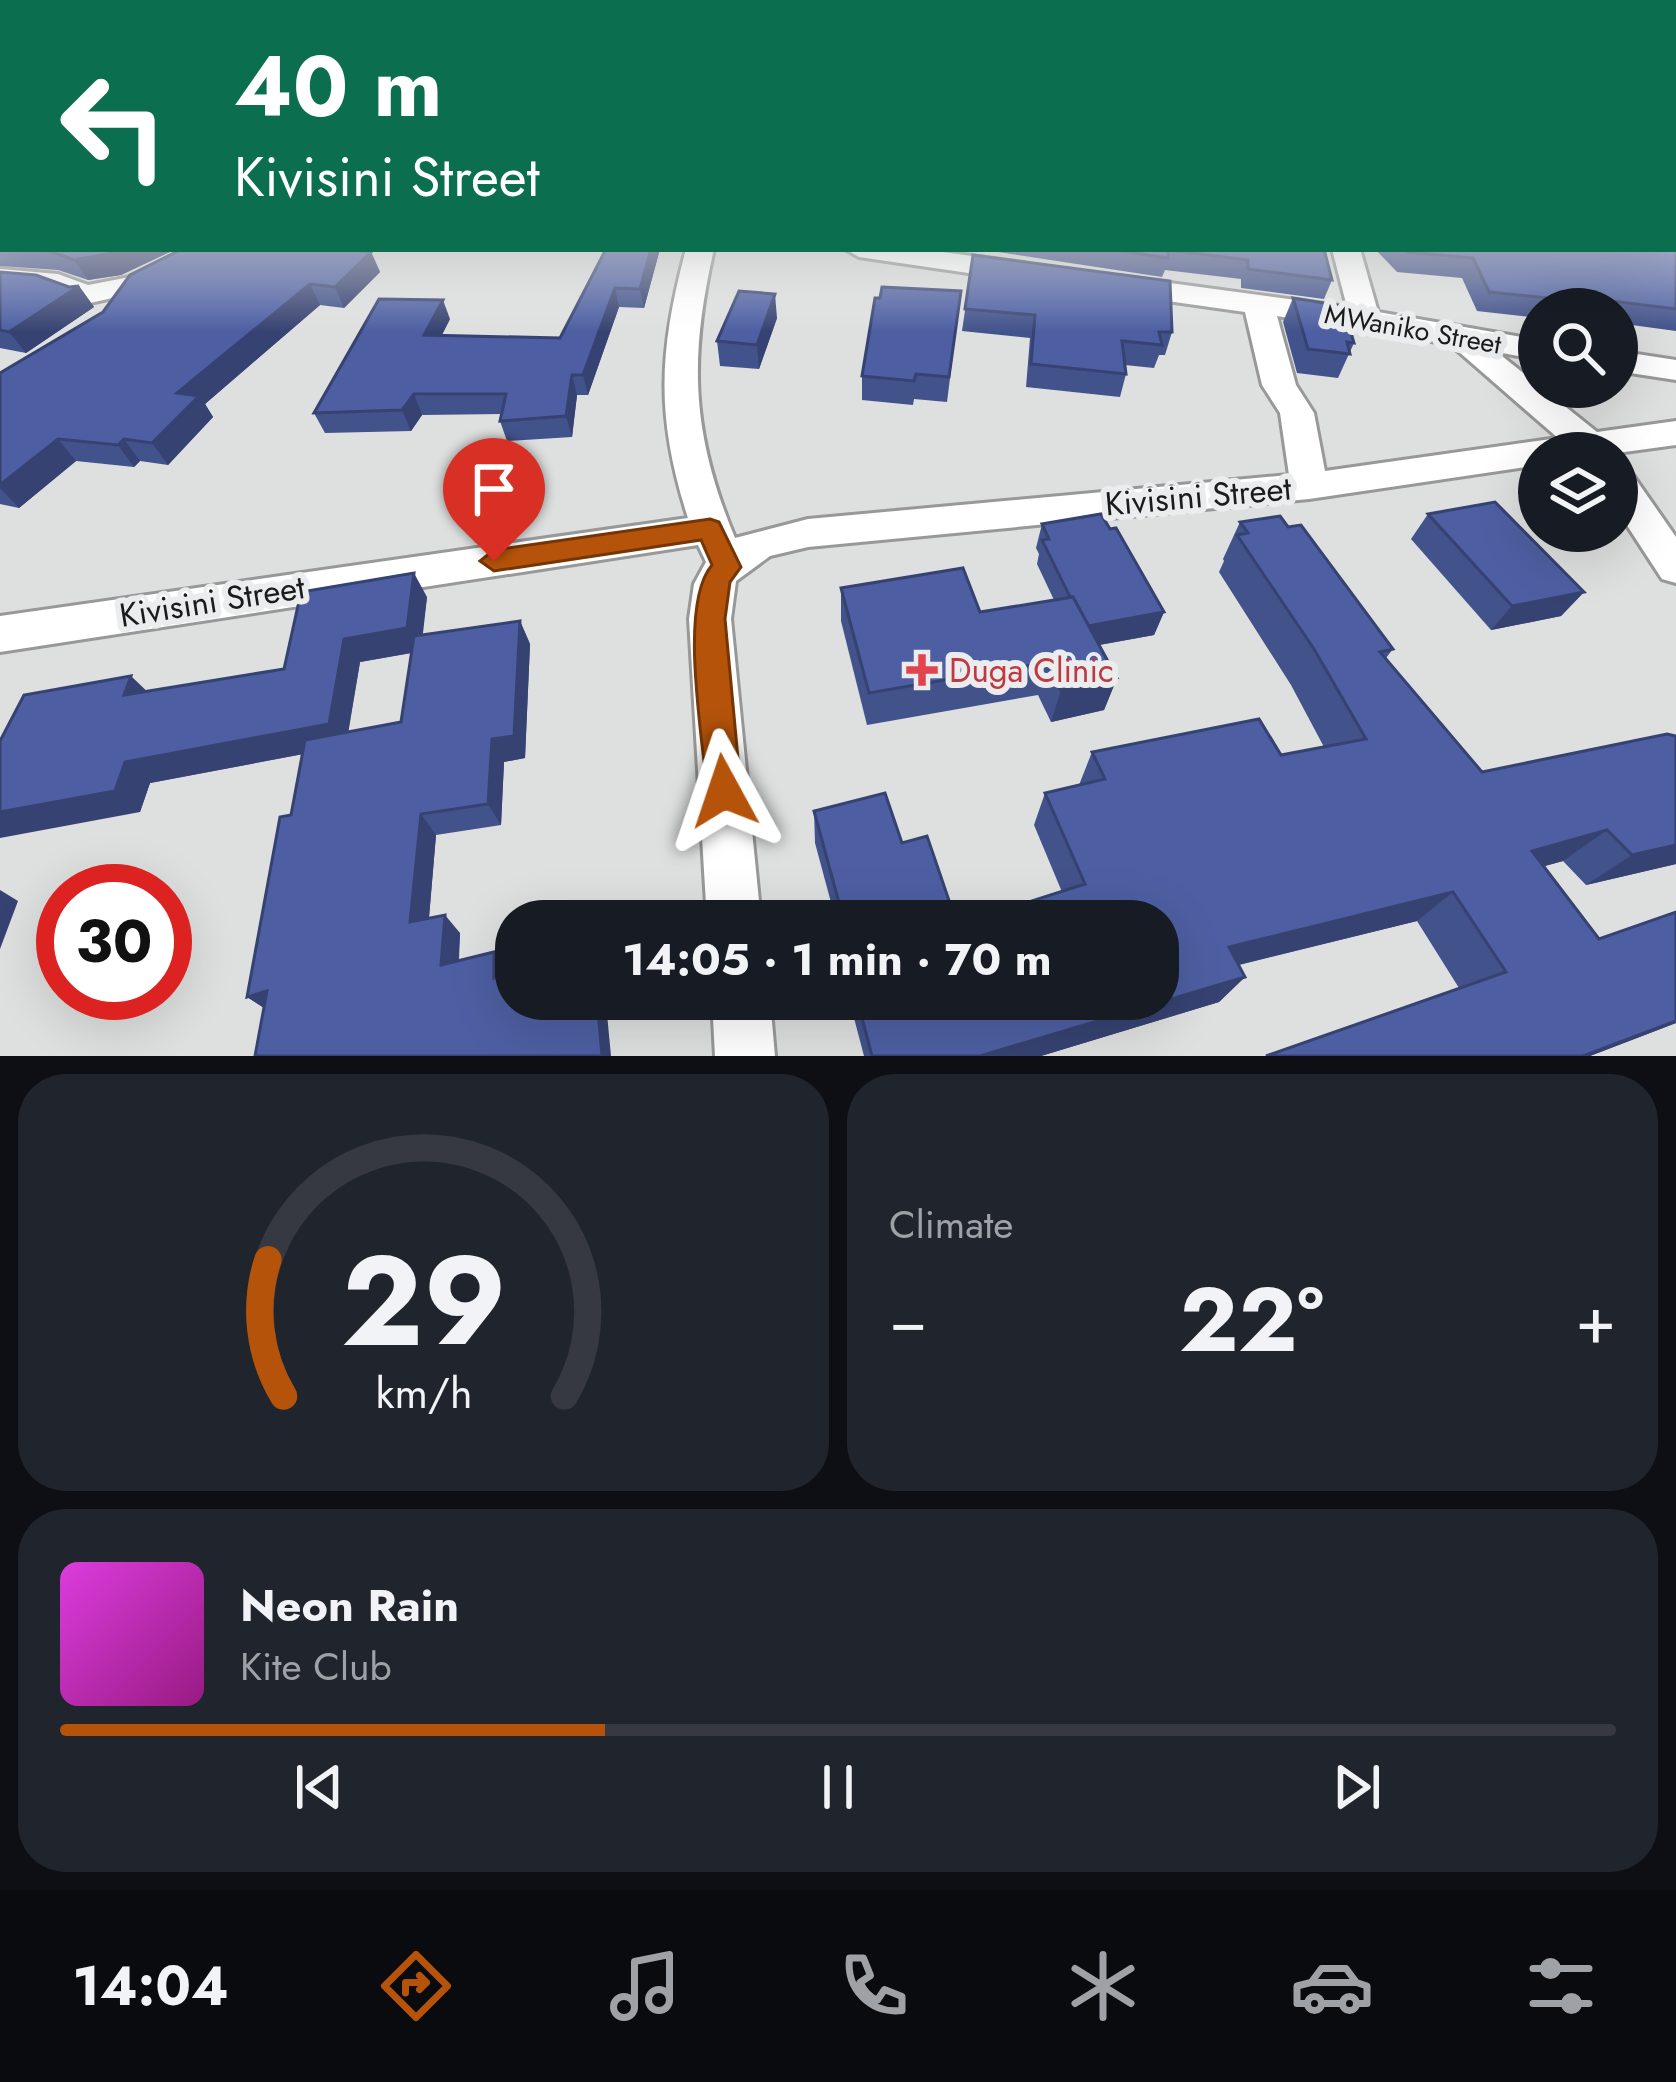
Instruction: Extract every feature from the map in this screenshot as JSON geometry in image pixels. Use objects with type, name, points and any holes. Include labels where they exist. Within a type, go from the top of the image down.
[{"type":"street","points":[[699,252],[679,350],[680,398],[718,548],[710,619],[732,900]]},
{"type":"street","points":[[882,252],[1048,275]]},
{"type":"street","points":[[1347,252],[1365,319]]},
{"type":"street","points":[[0,278],[58,283],[86,295],[140,281],[104,322]]},
{"type":"street","name":"MWaniko Street","points":[[1095,282],[1365,319],[1518,347]]},
{"type":"street","points":[[1259,305],[1279,385],[1297,413],[1309,485]]},
{"type":"street","points":[[1461,339],[1575,432]]},
{"type":"street","points":[[1638,365],[1676,370]]},
{"type":"street","name":"Kivisini Street","points":[[1638,440],[1676,433]]},
{"type":"street","name":"Kivisini Street","points":[[0,634],[718,548],[738,555],[773,538],[808,533],[1309,485],[1518,458]]},
{"type":"street","points":[[1638,511],[1676,568]]},
{"type":"street","points":[[742,1020],[745,1056]]},
{"type":"building","points":[[52,252],[111,252],[107,254],[74,260]]},
{"type":"building","points":[[176,252],[371,252],[335,287],[310,284],[177,393],[199,396],[152,443],[58,439],[0,485],[0,373],[103,312],[130,275]]},
{"type":"building","points":[[604,252],[650,252],[640,289],[615,288],[583,375],[572,375],[566,416],[500,421],[506,394],[414,394],[402,410],[314,413],[379,299],[443,300],[424,335],[560,338]]},
{"type":"building","points":[[1128,252],[1168,252],[1168,258]]},
{"type":"building","points":[[1184,252],[1325,252],[1332,280],[1248,269],[1248,260]]},
{"type":"building","points":[[1407,252],[1676,252],[1676,309],[1638,304],[1638,288],[1518,288],[1518,295],[1489,292],[1473,258]]},
{"type":"building","points":[[973,255],[1170,281],[1172,332],[1159,332],[1162,345],[1122,341],[1126,374],[1031,364],[1035,315],[965,309]]},
{"type":"building","points":[[0,272],[79,286],[9,332],[0,330]]},
{"type":"building","points":[[882,287],[961,291],[949,377],[916,374],[914,381],[862,376],[875,298],[880,298]]},
{"type":"building","points":[[739,291],[775,294],[757,345],[717,341]]},
{"type":"building","points":[[1293,298],[1343,306],[1354,343],[1347,342],[1350,354],[1308,349]]},
{"type":"building","points":[[1495,502],[1518,525],[1518,552],[1544,552],[1584,592],[1512,606],[1428,514]]},
{"type":"building","points":[[1101,514],[1110,529],[1116,528],[1164,612],[1088,626],[1042,540],[1049,539],[1042,524]]},
{"type":"building","points":[[1280,516],[1288,527],[1301,525],[1393,649],[1380,652],[1482,772],[1667,734],[1676,736],[1676,845],[1632,855],[1607,830],[1532,851],[1599,939],[1676,912],[1676,1021],[1583,1056],[1266,1056],[1506,972],[1453,892],[1229,947],[1245,977],[1179,997],[1179,900],[1035,900],[1085,884],[1045,793],[1105,779],[1092,752],[1259,719],[1281,755],[1366,739],[1314,649],[1237,535],[1248,533],[1240,522]]},
{"type":"building","points":[[963,568],[980,612],[1073,597],[1117,678],[1061,690],[1048,662],[869,693],[841,588]]},
{"type":"building","points":[[414,573],[407,628],[344,639],[329,724],[125,762],[115,791],[0,812],[0,741],[24,695],[131,676],[124,695],[284,669],[301,592]]},
{"type":"building","points":[[520,621],[514,736],[492,739],[488,804],[421,814],[410,922],[445,915],[441,965],[494,952],[495,1020],[599,1020],[602,1056],[255,1056],[267,991],[247,997],[280,817],[291,815],[305,740],[401,722],[414,636]]},
{"type":"building","points":[[885,793],[902,843],[927,836],[949,900],[838,900],[814,811]]},
{"type":"building","points":[[863,1020],[1101,1020],[980,1056],[872,1056]]},
{"type":"place","name":"Duga Clinic","points":[[922,670]]},
{"type":"route","points":[[494,561],[710,529],[727,567],[716,579],[710,619],[724,791]]}]
